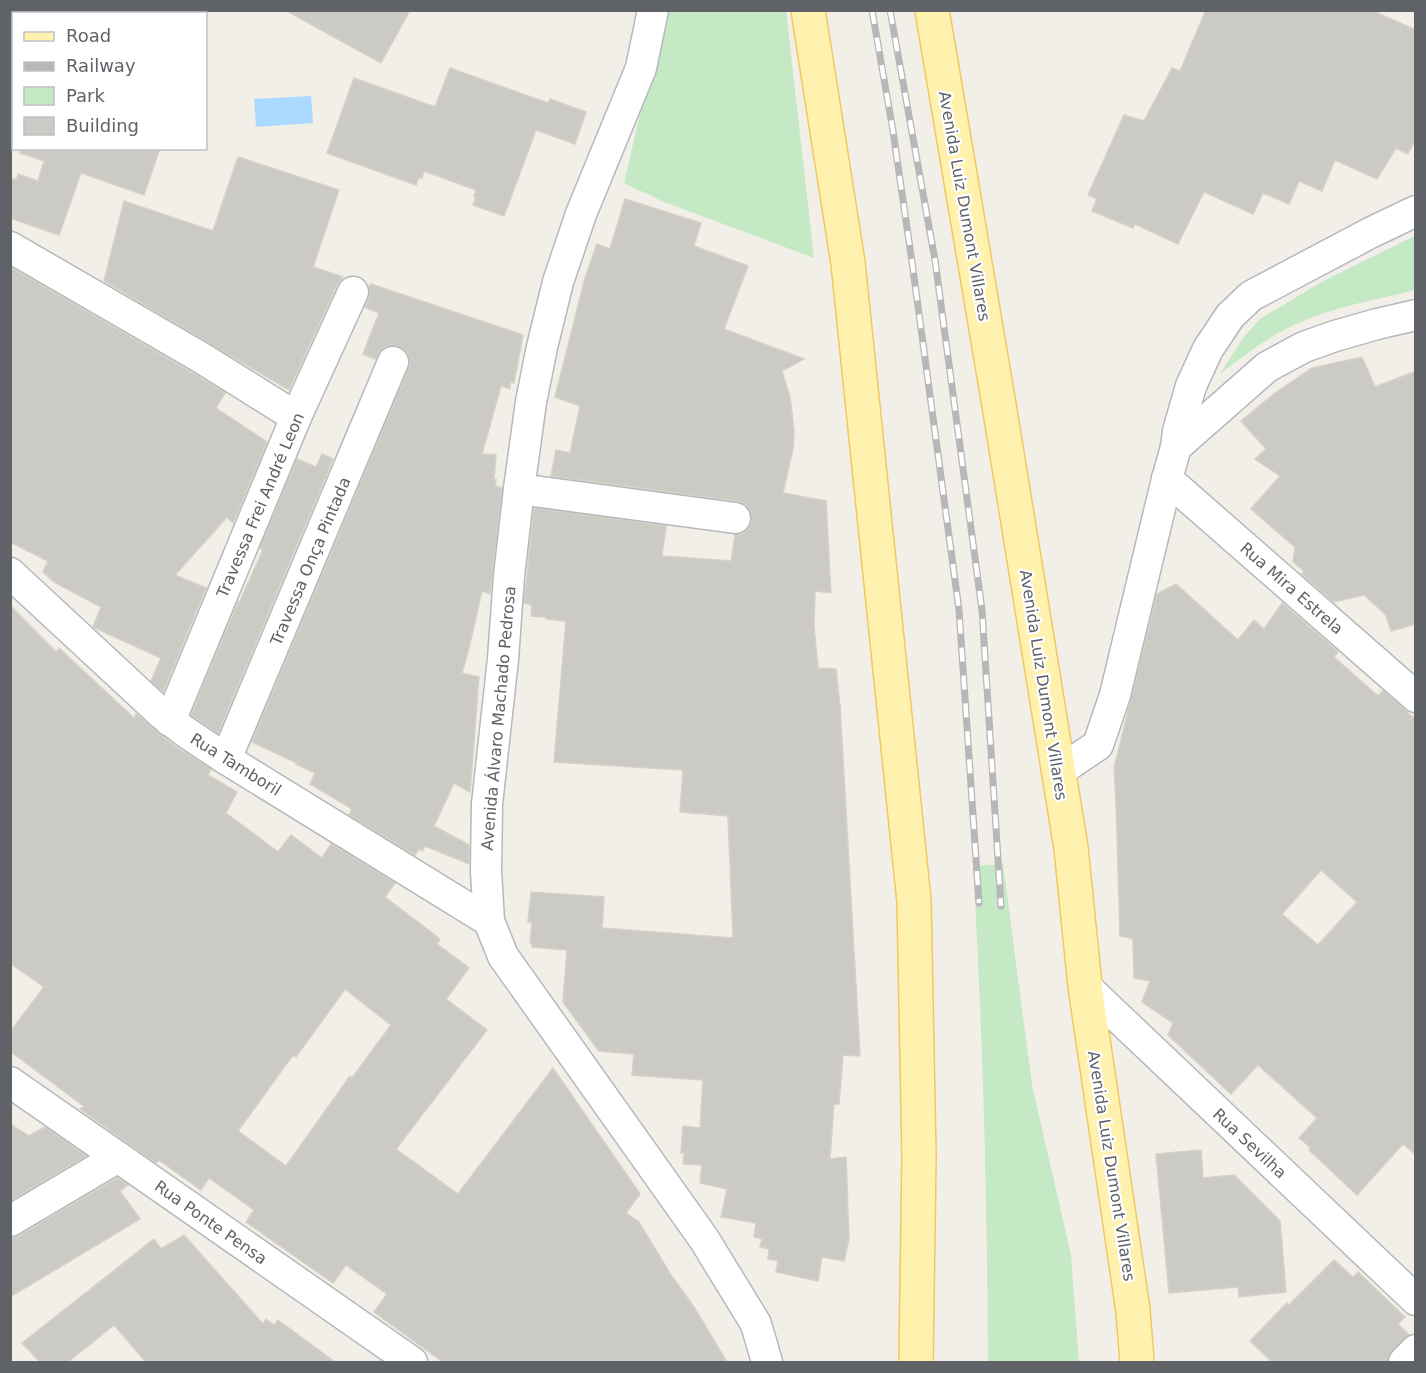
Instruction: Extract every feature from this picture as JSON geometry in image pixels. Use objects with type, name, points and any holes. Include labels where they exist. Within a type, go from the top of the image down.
[{"type":"main road","points":[[808,10],[848,263],[914,901],[919,1156],[916,1362]]},
{"type":"main road","name":"Avenida Luiz Dumont Villares","points":[[932,10],[1071,848],[1085,986],[1133,1311],[1137,1362]]},
{"type":"street","name":"Avenida Álvaro Machado Pedrosa","points":[[652,10],[640,68],[581,214],[558,282],[531,402],[519,489],[487,804],[486,871],[489,921],[503,956],[704,1239],[756,1324],[767,1362]]},
{"type":"street","points":[[1058,772],[1098,745],[1115,695],[1178,431],[1191,386],[1208,349],[1230,316],[1251,296],[1416,211]]},
{"type":"street","points":[[10,247],[200,357],[296,417]]},
{"type":"street","name":"Travessa Frei André Leon","points":[[170,721],[296,417],[353,292]]},
{"type":"street","points":[[1176,447],[1267,367],[1304,347],[1335,336],[1416,315]]},
{"type":"street","name":"Travessa Onça Pintada","points":[[226,759],[393,362]]},
{"type":"street","name":"Rua Mira Estrela","points":[[1167,479],[1416,697]]},
{"type":"street","points":[[519,489],[735,518]]},
{"type":"street","name":"Rua Tamboril","points":[[10,573],[170,721],[226,759],[489,921]]},
{"type":"street","name":"Rua Sevilha","points":[[1085,986],[1415,1298]]},
{"type":"street","name":"Rua Ponte Pensa","points":[[10,1082],[412,1362]]},
{"type":"street","points":[[10,1221],[118,1157]]},
{"type":"street","points":[[1404,1362],[1416,1350]]},
{"type":"green space","points":[[664,11],[786,11],[814,258],[664,202],[624,183]]},
{"type":"green space","points":[[1415,236],[1415,290],[1323,313],[1308,319],[1265,341],[1220,374],[1243,338],[1260,319],[1325,280]]},
{"type":"green space","points":[[1003,864],[1032,1085],[1071,1255],[1079,1362],[988,1362],[984,1114],[973,866]]},
{"type":"water","points":[[311,96],[313,123],[256,127],[254,99]]},
{"type":"building","points":[[285,10],[410,10],[381,63]]},
{"type":"building","points":[[1206,10],[1371,10],[1416,30],[1416,138],[1408,154],[1396,148],[1377,179],[1335,160],[1322,191],[1299,181],[1289,204],[1263,193],[1253,214],[1204,192],[1178,244],[1135,224],[1133,228],[1092,211],[1097,199],[1088,195],[1124,115],[1144,121],[1172,68],[1180,71]]},
{"type":"building","points":[[450,68],[548,103],[550,99],[586,112],[575,144],[536,130],[504,216],[473,205],[476,190],[424,171],[416,185],[327,153],[354,78],[435,107]]},
{"type":"building","points":[[21,150],[159,150],[144,195],[81,173],[59,235],[10,218],[10,178],[16,180],[18,174],[38,181],[44,161],[20,153]]},
{"type":"building","points":[[238,157],[339,190],[313,267],[343,277],[337,285],[289,390],[104,281],[124,201],[213,231]]},
{"type":"building","points":[[625,199],[701,223],[694,246],[748,266],[724,329],[804,359],[782,371],[790,397],[794,431],[793,449],[783,493],[826,501],[831,593],[815,591],[814,626],[818,668],[836,669],[840,706],[860,1056],[843,1055],[839,1104],[834,1104],[830,1159],[846,1157],[849,1239],[844,1261],[822,1257],[818,1281],[776,1272],[778,1261],[768,1259],[769,1249],[760,1247],[762,1239],[754,1237],[756,1223],[721,1217],[727,1189],[700,1183],[702,1165],[683,1164],[684,1153],[681,1153],[683,1126],[700,1128],[703,1080],[632,1075],[634,1054],[599,1051],[563,1002],[567,950],[532,947],[530,943],[532,922],[528,922],[531,892],[604,897],[602,928],[733,938],[728,816],[680,812],[683,770],[554,762],[566,621],[531,616],[532,605],[524,603],[534,508],[666,526],[662,556],[731,561],[735,535],[742,534],[752,521],[751,511],[745,504],[737,501],[551,476],[556,450],[570,453],[580,406],[555,397],[585,278],[597,244],[610,249]]},
{"type":"building","points":[[10,267],[225,393],[216,408],[267,442],[233,523],[227,517],[175,575],[206,588],[163,692],[151,681],[161,658],[93,627],[101,607],[54,582],[43,572],[48,561],[10,542]]},
{"type":"building","points":[[371,284],[523,335],[514,383],[510,382],[510,389],[501,386],[482,454],[496,455],[495,486],[502,488],[490,594],[482,591],[462,673],[479,677],[470,792],[454,783],[434,826],[469,845],[469,864],[425,846],[415,855],[349,815],[352,809],[310,784],[315,773],[252,742],[409,368],[410,360],[407,352],[399,346],[390,345],[383,348],[375,359],[363,354],[379,313],[365,307],[369,299]]},
{"type":"building","points":[[1362,357],[1375,387],[1416,371],[1416,624],[1391,631],[1386,615],[1364,595],[1334,602],[1302,574],[1304,571],[1293,562],[1295,547],[1251,509],[1280,476],[1255,459],[1266,449],[1241,421],[1275,393],[1312,368]]},
{"type":"building","points":[[322,454],[333,459],[218,733],[191,715],[238,602],[263,550],[260,548],[297,459],[316,467]]},
{"type":"building","points":[[1176,584],[1238,640],[1254,620],[1264,629],[1282,603],[1338,652],[1334,657],[1378,696],[1383,691],[1416,720],[1416,1155],[1403,1144],[1357,1195],[1299,1138],[1317,1118],[1258,1065],[1231,1094],[1168,1035],[1173,1023],[1142,1002],[1150,981],[1134,978],[1133,939],[1120,936],[1114,768],[1157,594]],"holes":[[[1321,870],[1357,902],[1318,945],[1282,914]]]},
{"type":"building","points":[[10,605],[56,652],[59,648],[134,718],[136,714],[173,745],[211,769],[208,775],[237,792],[226,813],[278,852],[291,835],[322,858],[331,844],[395,883],[385,897],[440,939],[437,944],[469,968],[446,999],[487,1030],[396,1149],[458,1194],[553,1068],[640,1194],[626,1213],[639,1222],[727,1362],[443,1362],[374,1312],[387,1294],[346,1265],[333,1283],[246,1222],[254,1210],[209,1178],[201,1190],[159,1160],[156,1163],[80,1109],[85,1107],[10,1051],[10,1032],[44,987],[10,963]],"holes":[[[345,989],[391,1025],[352,1078],[350,1076],[286,1166],[238,1131],[293,1055],[296,1057]]]},
{"type":"building","points":[[10,1124],[29,1136],[45,1127],[86,1156],[10,1201]]},
{"type":"building","points":[[1201,1150],[1203,1178],[1234,1175],[1280,1221],[1286,1292],[1239,1297],[1238,1287],[1169,1293],[1156,1154]]},
{"type":"building","points":[[117,1178],[128,1185],[120,1191],[140,1219],[10,1297],[10,1238],[19,1236]]},
{"type":"building","points":[[184,1235],[263,1324],[266,1319],[274,1325],[278,1320],[335,1362],[146,1362],[114,1325],[68,1362],[40,1362],[22,1343],[154,1239],[161,1249]]},
{"type":"building","points":[[1334,1260],[1353,1277],[1358,1272],[1405,1317],[1398,1324],[1409,1335],[1392,1350],[1387,1362],[1272,1362],[1250,1341]]},
{"type":"railway","points":[[872,10],[912,262],[959,610],[979,903]]},
{"type":"railway","points":[[890,10],[935,260],[982,610],[1001,906]]}]
